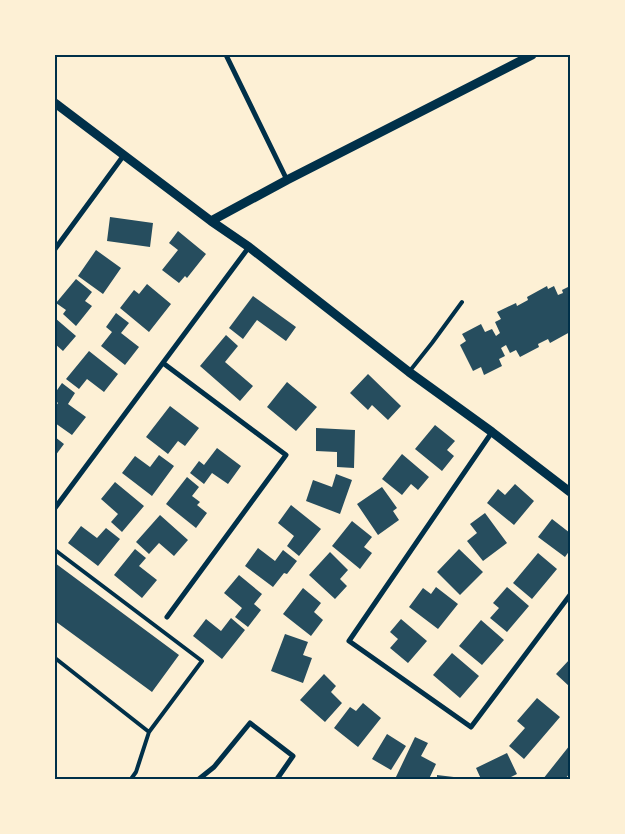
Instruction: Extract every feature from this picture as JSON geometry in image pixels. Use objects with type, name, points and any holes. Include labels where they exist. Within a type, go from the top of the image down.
[{"type":"street","points":[[226,55],[287,180]]},
{"type":"street","points":[[211,221],[287,180],[532,55]]},
{"type":"street","points":[[55,103],[211,221],[249,247],[409,372],[570,492]]},
{"type":"street","points":[[55,250],[125,155]]},
{"type":"street","points":[[55,508],[249,247]]},
{"type":"street","points":[[163,363],[286,455],[167,617]]},
{"type":"street","points":[[492,432],[349,642],[471,728],[570,595]]},
{"type":"street","points":[[199,779],[214,767],[250,723],[293,756],[276,779]]},
{"type":"lane","points":[[409,372],[462,302]]},
{"type":"lane","points":[[55,550],[202,661],[149,732],[136,772],[131,779]]},
{"type":"lane","points":[[55,658],[149,732]]},
{"type":"building","points":[[110,217],[153,223],[150,247],[107,241]]},
{"type":"building","points":[[178,231],[206,254],[187,278],[185,276],[179,283],[162,270],[178,250],[169,243]]},
{"type":"building","points":[[96,250],[121,268],[103,294],[78,276]]},
{"type":"building","points":[[76,279],[92,292],[85,301],[92,306],[76,326],[63,314],[66,310],[56,303]]},
{"type":"building","points":[[147,284],[171,304],[149,332],[120,308],[134,290],[139,294]]},
{"type":"building","points":[[547,286],[548,289],[554,286],[558,295],[563,293],[562,290],[570,286],[570,332],[550,343],[548,339],[538,344],[539,347],[520,357],[516,350],[510,353],[506,345],[501,348],[505,356],[499,359],[502,366],[484,375],[481,367],[473,371],[460,345],[466,341],[462,334],[481,324],[485,332],[492,329],[496,336],[500,333],[495,322],[501,319],[497,312],[516,303],[517,306],[528,300],[527,297]]},
{"type":"building","points":[[253,296],[296,327],[286,341],[257,320],[243,339],[229,328]]},
{"type":"building","points":[[116,313],[129,323],[121,333],[139,347],[125,365],[101,346],[112,332],[106,327]]},
{"type":"building","points":[[55,318],[76,336],[63,351],[55,344]]},
{"type":"building","points":[[226,335],[238,346],[225,362],[253,386],[240,401],[200,366]]},
{"type":"building","points":[[89,351],[118,374],[104,392],[87,379],[79,389],[66,379]]},
{"type":"building","points":[[368,374],[401,406],[388,420],[372,405],[368,410],[350,393]]},
{"type":"building","points":[[287,382],[317,407],[296,431],[267,407]]},
{"type":"building","points":[[62,383],[75,393],[68,404],[86,417],[72,435],[55,423],[55,407],[58,403],[55,400],[55,393]]},
{"type":"building","points":[[170,406],[199,428],[185,446],[178,441],[168,454],[146,437]]},
{"type":"building","points":[[435,425],[455,441],[447,450],[454,456],[442,471],[415,449]]},
{"type":"building","points":[[316,428],[355,430],[354,468],[337,467],[337,452],[316,451]]},
{"type":"building","points":[[55,437],[64,444],[55,456]]},
{"type":"building","points":[[217,448],[241,466],[228,484],[212,473],[204,484],[190,473],[199,461],[204,465]]},
{"type":"building","points":[[402,454],[429,477],[418,490],[411,484],[402,495],[382,479]]},
{"type":"building","points":[[159,455],[174,466],[152,496],[122,473],[135,456],[150,467]]},
{"type":"building","points":[[336,474],[352,480],[340,514],[306,501],[313,480],[332,487]]},
{"type":"building","points":[[187,477],[199,487],[192,496],[200,502],[197,505],[207,513],[196,528],[166,504]]},
{"type":"building","points":[[115,482],[144,506],[122,532],[111,522],[118,514],[101,499]]},
{"type":"building","points":[[515,484],[534,501],[514,525],[487,503],[498,489],[505,495]]},
{"type":"building","points":[[382,487],[397,508],[393,511],[399,520],[378,535],[357,504]]},
{"type":"building","points":[[291,505],[321,529],[299,556],[287,546],[294,536],[278,523]]},
{"type":"building","points":[[485,513],[507,543],[483,561],[467,541],[477,533],[470,524]]},
{"type":"building","points":[[160,515],[188,540],[174,556],[159,543],[149,554],[136,542]]},
{"type":"building","points":[[552,519],[570,533],[570,550],[565,557],[538,537]]},
{"type":"building","points":[[352,521],[372,537],[364,547],[372,553],[360,569],[332,546]]},
{"type":"building","points":[[81,526],[97,538],[106,528],[120,539],[98,566],[68,543]]},
{"type":"building","points":[[258,548],[275,561],[283,550],[297,561],[273,587],[245,566]]},
{"type":"building","points":[[135,549],[146,558],[139,566],[157,580],[142,598],[114,575]]},
{"type":"building","points":[[459,549],[483,572],[460,595],[437,572]]},
{"type":"building","points":[[330,552],[348,570],[340,579],[347,586],[335,599],[309,575]]},
{"type":"building","points":[[538,553],[557,569],[532,599],[513,583]]},
{"type":"building","points":[[55,563],[179,655],[152,692],[55,621]]},
{"type":"building","points":[[239,575],[262,594],[254,604],[261,610],[248,627],[235,617],[242,608],[224,593]]},
{"type":"building","points":[[436,587],[458,604],[438,629],[409,607],[423,588],[431,594]]},
{"type":"building","points":[[507,587],[529,606],[507,632],[490,618],[499,608],[493,603]]},
{"type":"building","points":[[303,588],[321,603],[314,612],[323,620],[311,636],[283,614]]},
{"type":"building","points":[[231,618],[245,630],[222,659],[193,636],[206,619],[221,631]]},
{"type":"building","points":[[401,619],[427,641],[408,663],[390,648],[398,639],[390,632]]},
{"type":"building","points":[[481,620],[504,640],[482,665],[459,646]]},
{"type":"building","points":[[285,634],[308,642],[303,655],[312,658],[303,683],[271,671]]},
{"type":"building","points":[[452,653],[479,676],[460,698],[433,675]]},
{"type":"building","points":[[570,659],[570,687],[556,674]]},
{"type":"building","points":[[324,674],[336,686],[331,692],[342,703],[325,722],[300,700]]},
{"type":"building","points":[[537,698],[560,717],[524,759],[509,746],[525,728],[517,721]]},
{"type":"building","points":[[363,703],[381,718],[358,747],[334,728],[350,707],[356,711]]},
{"type":"building","points":[[387,734],[406,746],[391,770],[372,759]]},
{"type":"building","points":[[415,737],[428,743],[421,756],[436,764],[429,779],[395,779]]},
{"type":"building","points":[[570,745],[570,773],[565,779],[543,779]]},
{"type":"building","points":[[507,753],[517,774],[507,779],[481,779],[476,768]]},
{"type":"building","points":[[437,775],[462,778],[462,779],[437,779]]}]
